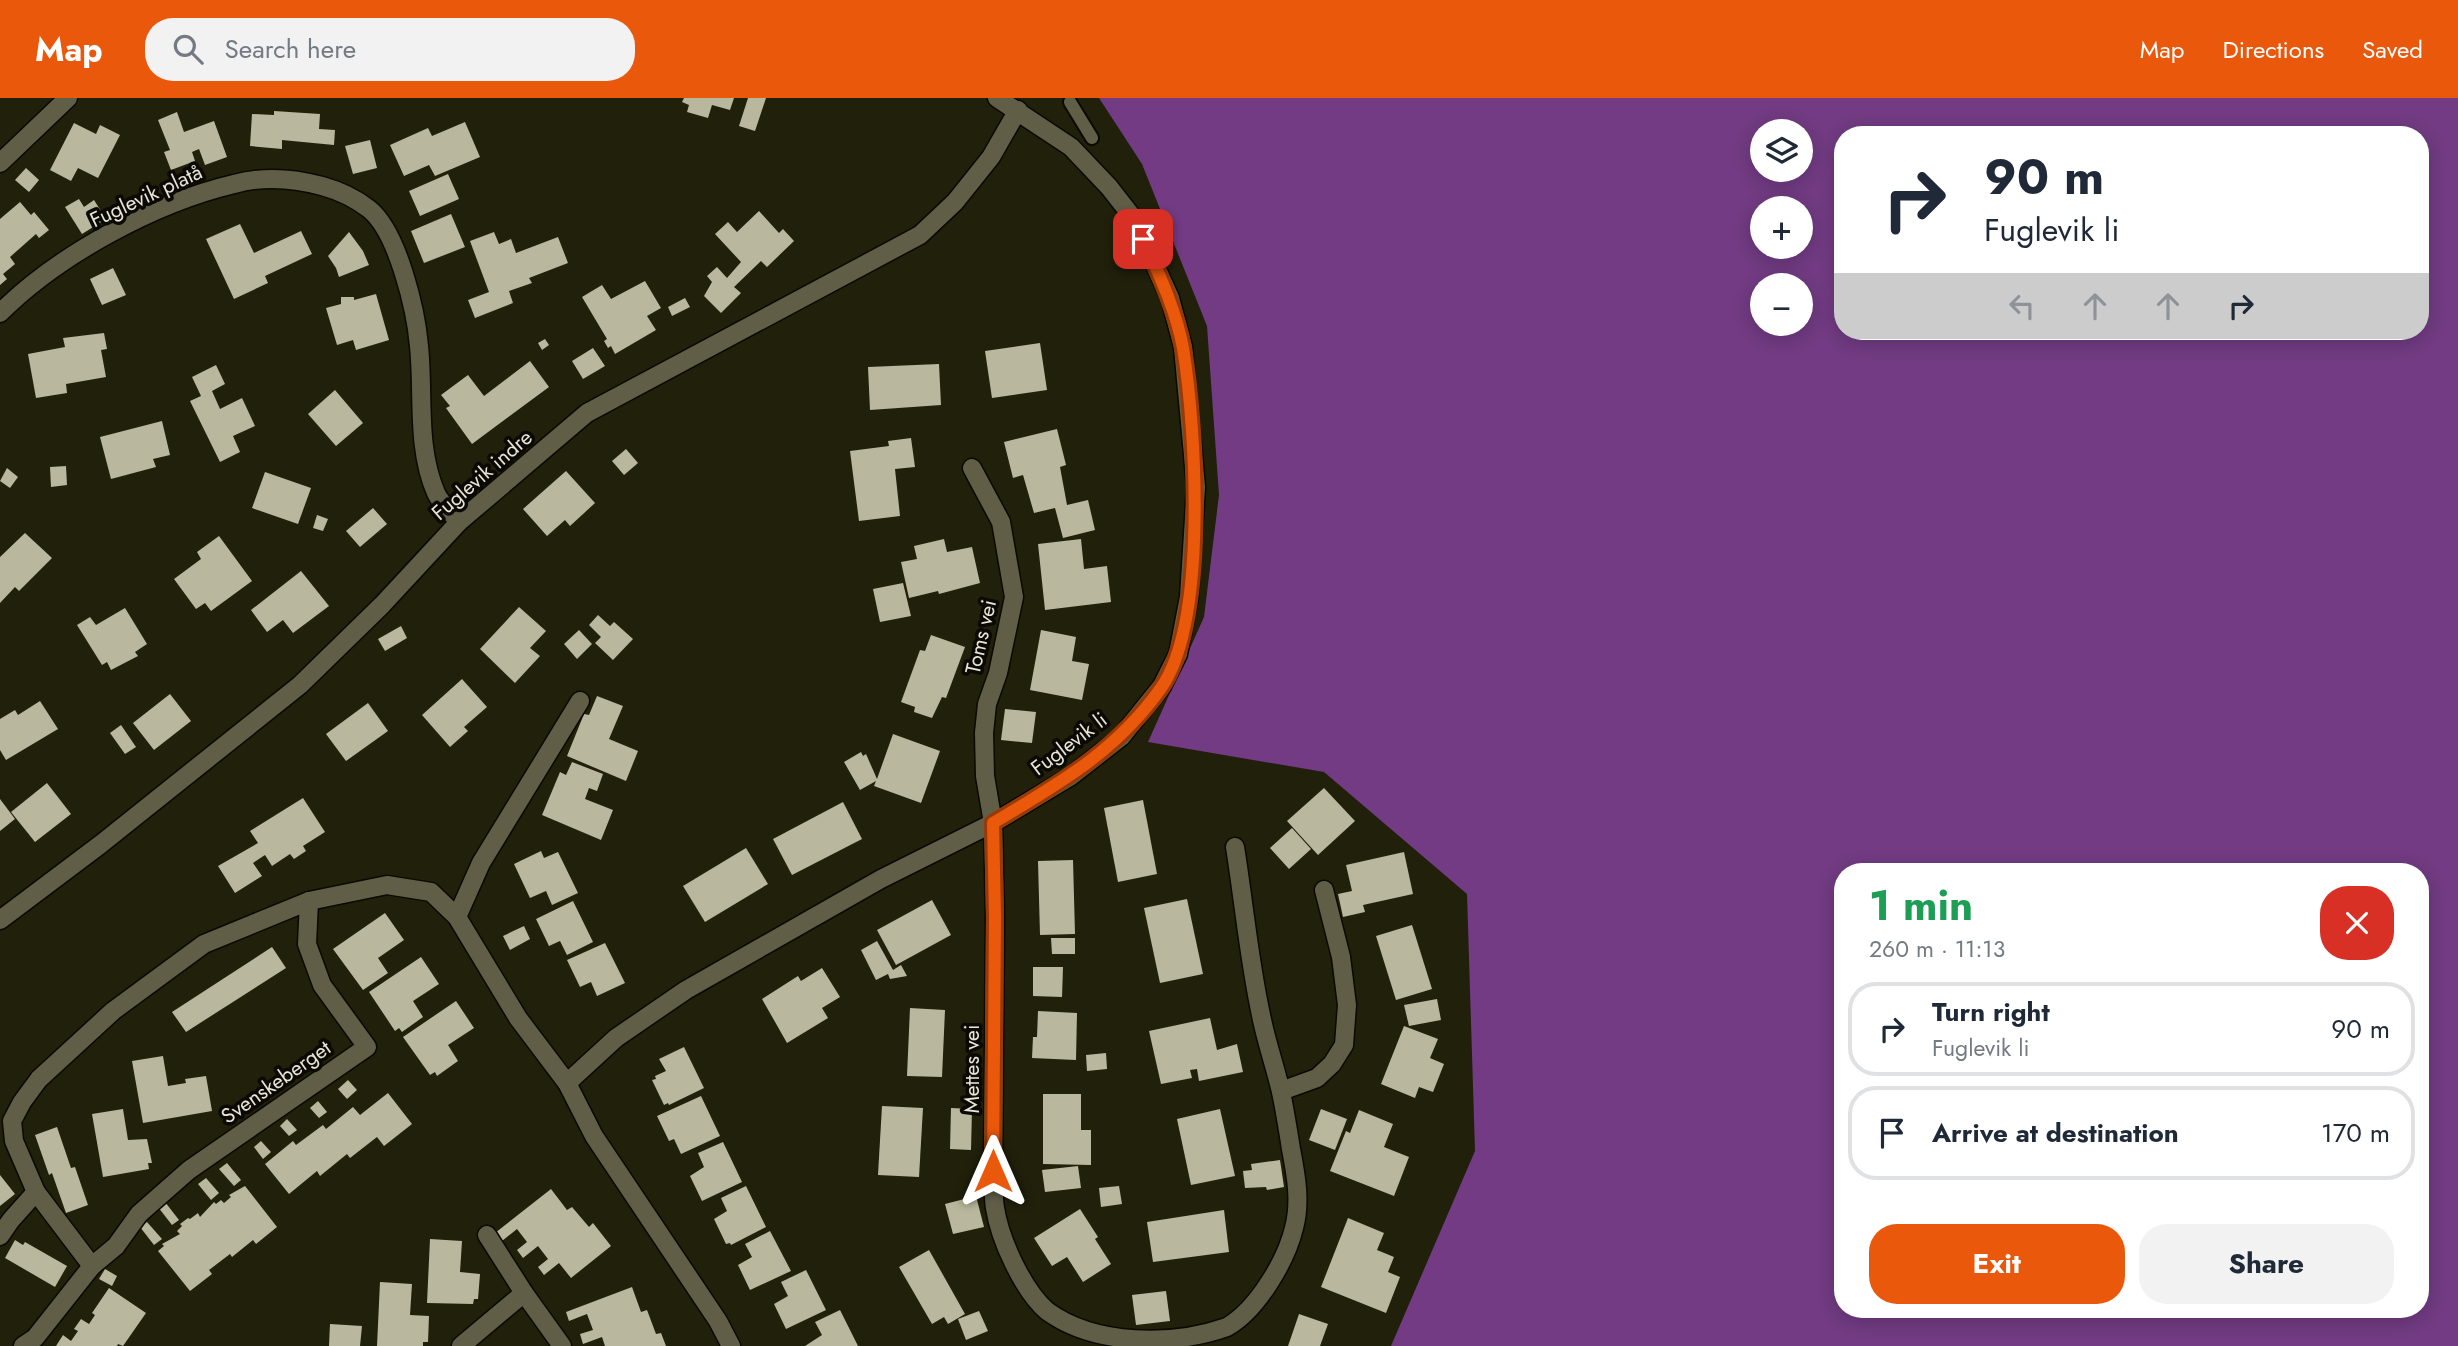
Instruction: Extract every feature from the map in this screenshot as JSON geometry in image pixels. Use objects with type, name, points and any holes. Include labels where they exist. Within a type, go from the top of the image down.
[{"type":"street","points":[[0,163],[68,98]]},
{"type":"street","name":"Fuglevik li","points":[[567,1083],[616,1038],[687,990],[881,879],[993,823],[1071,776],[1121,737],[1163,687],[1178,654],[1189,597],[1196,487],[1183,347],[1170,298],[1134,219],[1109,187],[1071,147],[997,98]]},
{"type":"street","name":"Fuglevik indre","points":[[0,920],[101,844],[300,685],[382,605],[459,522],[587,413],[920,235],[955,202],[991,157],[1018,110]]},
{"type":"street","name":"Fuglevik platå","points":[[0,313],[52,268],[127,225],[205,191],[257,178],[304,181],[342,191],[372,211],[392,239],[407,285],[419,345],[421,416],[429,473],[438,496],[459,522]]},
{"type":"street","name":"Toms vei","points":[[972,468],[1002,522],[1014,597],[998,673],[987,704],[985,723],[985,776],[993,823]]},
{"type":"street","points":[[457,917],[481,863],[580,701]]},
{"type":"street","name":"Mettes vei","points":[[993,823],[995,1209],[1008,1251],[1026,1286],[1047,1310],[1074,1328],[1101,1341],[1141,1346],[1187,1343],[1228,1327],[1254,1305],[1281,1263],[1295,1227],[1298,1183],[1281,1091],[1261,1015],[1235,847]]},
{"type":"street","points":[[92,1266],[36,1192],[14,1141],[12,1121],[22,1102],[40,1079],[113,1011],[204,944],[309,901],[387,885],[430,892],[457,917],[518,1018],[567,1083],[594,1136],[718,1321],[730,1346]]},
{"type":"street","points":[[1281,1091],[1317,1078],[1332,1064],[1344,1045],[1347,1005],[1340,957],[1324,890]]},
{"type":"street","name":"Svenskeberget","points":[[23,1346],[34,1338],[92,1266],[116,1246],[139,1214],[189,1170],[367,1047],[322,985],[307,944],[309,901]]},
{"type":"street","points":[[0,1236],[10,1220],[36,1192]]},
{"type":"street","points":[[487,1235],[562,1346]]},
{"type":"street","points":[[461,1346],[524,1293]]},
{"type":"lane","points":[[1070,102],[1092,138]]},
{"type":"shaded area","points":[[1099,98],[2458,98],[2458,1346],[1391,1346],[1475,1151],[1467,894],[1324,772],[1148,742],[1204,617],[1219,495],[1207,326],[1142,164]]},
{"type":"building","points":[[684,98],[734,98],[730,110],[712,105],[708,118],[687,112],[689,105],[682,102]]},
{"type":"building","points":[[748,98],[766,98],[755,131],[739,126]]},
{"type":"building","points":[[274,111],[320,114],[319,129],[335,130],[334,145],[282,140],[282,149],[250,146],[252,114],[274,115]]},
{"type":"building","points":[[177,112],[184,132],[214,121],[227,157],[205,165],[199,149],[192,152],[195,161],[171,170],[164,152],[170,150],[158,120]]},
{"type":"building","points":[[465,122],[480,157],[435,176],[429,165],[404,176],[390,145],[428,128],[432,136]]},
{"type":"building","points":[[74,123],[96,134],[100,125],[120,135],[98,178],[78,168],[71,181],[50,170]]},
{"type":"building","points":[[370,140],[377,168],[353,174],[345,146]]},
{"type":"building","points":[[26,168],[39,180],[29,192],[15,180]]},
{"type":"building","points":[[448,174],[459,199],[420,216],[409,191]]},
{"type":"building","points":[[79,199],[84,207],[94,200],[106,219],[82,234],[65,207]]},
{"type":"building","points":[[20,202],[31,215],[34,212],[49,230],[39,238],[36,234],[10,257],[15,264],[3,274],[7,279],[0,285],[0,219]]},
{"type":"building","points":[[759,211],[779,233],[783,229],[794,241],[767,267],[761,261],[734,287],[741,293],[721,313],[704,296],[712,282],[707,276],[717,267],[727,278],[741,262],[715,234],[728,222],[737,232]]},
{"type":"building","points":[[451,214],[465,247],[424,263],[411,231]]},
{"type":"building","points":[[240,224],[254,253],[301,231],[312,254],[265,276],[268,283],[234,299],[206,239]]},
{"type":"building","points":[[349,232],[363,251],[369,265],[339,277],[328,256]]},
{"type":"building","points":[[494,232],[499,244],[511,239],[516,253],[558,237],[568,263],[529,278],[532,283],[509,291],[513,303],[475,318],[468,300],[489,292],[470,241]]},
{"type":"building","points":[[113,268],[126,295],[102,305],[90,279]]},
{"type":"building","points":[[645,281],[661,308],[647,316],[656,330],[615,354],[611,346],[608,348],[604,341],[607,339],[582,297],[602,285],[611,299]]},
{"type":"building","points":[[376,294],[389,340],[356,350],[353,340],[337,345],[326,308],[341,304],[341,297],[354,297],[354,300]]},
{"type":"building","points":[[685,298],[690,307],[672,316],[668,307]]},
{"type":"building","points":[[104,333],[107,349],[101,350],[106,377],[66,384],[67,393],[36,398],[28,354],[65,347],[63,338]]},
{"type":"building","points":[[545,339],[549,345],[542,350],[538,343]]},
{"type":"building","points":[[1040,343],[1047,390],[992,398],[985,351]]},
{"type":"building","points":[[593,348],[605,366],[583,379],[572,361]]},
{"type":"building","points":[[530,361],[549,387],[472,444],[446,408],[450,406],[441,395],[468,375],[484,396]]},
{"type":"building","points":[[939,364],[941,405],[870,410],[868,367]]},
{"type":"building","points":[[216,365],[225,384],[212,391],[220,409],[242,398],[255,426],[233,436],[240,452],[220,462],[190,401],[201,396],[192,377]]},
{"type":"building","points":[[335,390],[363,423],[336,446],[308,414]]},
{"type":"building","points":[[162,421],[170,455],[153,459],[156,467],[111,479],[100,437]]},
{"type":"building","points":[[1057,429],[1066,465],[1060,467],[1067,505],[1088,500],[1095,530],[1063,538],[1055,508],[1034,513],[1023,475],[1013,478],[1004,442]]},
{"type":"building","points":[[911,438],[915,467],[895,469],[900,516],[859,521],[850,451],[889,446],[888,441]]},
{"type":"building","points":[[626,449],[638,463],[624,475],[612,461]]},
{"type":"building","points":[[66,466],[67,485],[51,487],[50,467]]},
{"type":"building","points":[[7,468],[18,477],[10,488],[0,481]]},
{"type":"building","points":[[566,471],[595,503],[570,526],[565,520],[547,536],[523,509]]},
{"type":"building","points":[[265,472],[311,488],[298,524],[252,508]]},
{"type":"building","points":[[373,508],[387,524],[360,547],[346,531]]},
{"type":"building","points":[[317,515],[328,519],[323,531],[313,528]]},
{"type":"building","points":[[25,533],[52,558],[19,591],[15,587],[0,603],[0,557]]},
{"type":"building","points":[[219,536],[252,581],[211,611],[205,603],[196,609],[174,579],[201,559],[197,552]]},
{"type":"building","points":[[944,539],[947,552],[972,547],[980,583],[939,594],[938,591],[909,598],[901,562],[917,559],[914,546]]},
{"type":"building","points":[[1081,539],[1084,569],[1107,566],[1111,602],[1045,610],[1038,544]]},
{"type":"building","points":[[301,571],[329,606],[293,633],[283,620],[267,632],[251,610]]},
{"type":"building","points":[[903,583],[911,616],[880,622],[873,589]]},
{"type":"building","points":[[519,607],[546,631],[530,648],[540,656],[515,683],[480,649]]},
{"type":"building","points":[[125,608],[147,644],[135,652],[138,656],[111,670],[107,662],[102,665],[77,625],[90,617],[96,625]]},
{"type":"building","points":[[598,615],[610,626],[614,622],[633,639],[613,660],[595,643],[601,637],[589,625]]},
{"type":"building","points":[[401,626],[407,638],[385,651],[378,639]]},
{"type":"building","points":[[579,630],[592,644],[577,659],[564,644]]},
{"type":"building","points":[[1041,630],[1076,637],[1072,661],[1089,664],[1082,700],[1030,690]]},
{"type":"building","points":[[931,635],[965,647],[946,698],[942,697],[932,718],[914,712],[915,707],[901,702],[920,650],[925,651]]},
{"type":"building","points":[[462,679],[487,707],[464,727],[468,731],[450,747],[422,715]]},
{"type":"building","points":[[170,694],[191,721],[154,750],[133,723]]},
{"type":"building","points":[[597,696],[623,706],[609,739],[638,751],[626,781],[567,756],[584,714],[589,715]]},
{"type":"building","points":[[40,701],[58,729],[6,760],[0,750],[0,719],[15,710],[18,715]]},
{"type":"building","points":[[368,703],[388,731],[346,761],[326,734]]},
{"type":"building","points":[[1005,709],[1036,712],[1032,743],[1001,740]]},
{"type":"building","points":[[121,725],[136,747],[125,754],[110,733]]},
{"type":"building","points":[[893,734],[940,751],[921,803],[874,786],[876,781],[860,790],[844,762],[861,752],[863,756],[866,754],[877,779]]},
{"type":"building","points":[[572,762],[603,774],[597,791],[589,788],[585,799],[613,810],[601,840],[542,815],[560,772],[566,775]]},
{"type":"building","points":[[47,783],[71,814],[35,842],[11,812]]},
{"type":"building","points":[[1324,788],[1355,821],[1318,855],[1287,821]]},
{"type":"building","points":[[303,798],[325,832],[303,846],[306,851],[294,859],[290,854],[272,866],[265,855],[253,863],[262,876],[235,893],[218,866],[258,843],[250,831]]},
{"type":"building","points":[[0,799],[15,819],[0,831]]},
{"type":"building","points":[[1143,800],[1157,874],[1118,882],[1104,808]]},
{"type":"building","points":[[843,802],[862,839],[792,875],[773,839]]},
{"type":"building","points":[[1292,828],[1311,849],[1289,869],[1270,848]]},
{"type":"building","points":[[746,848],[768,884],[705,922],[683,886]]},
{"type":"building","points":[[541,851],[544,858],[558,852],[578,893],[552,905],[546,891],[530,898],[514,864]]},
{"type":"building","points":[[1404,852],[1413,894],[1363,905],[1365,912],[1343,917],[1338,894],[1352,891],[1346,865]]},
{"type":"building","points":[[1073,860],[1075,934],[1040,935],[1038,861]]},
{"type":"building","points":[[1187,899],[1203,974],[1160,983],[1144,908]]},
{"type":"building","points":[[932,900],[951,935],[896,965],[877,930]]},
{"type":"building","points":[[573,901],[593,942],[567,955],[560,941],[549,946],[536,919]]},
{"type":"building","points":[[385,913],[404,940],[378,958],[388,973],[363,990],[333,949]]},
{"type":"building","points":[[1412,925],[1432,989],[1396,1000],[1376,936]]},
{"type":"building","points":[[524,926],[530,939],[510,950],[503,936]]},
{"type":"building","points":[[1051,938],[1075,938],[1075,954],[1052,954]]},
{"type":"building","points":[[877,941],[893,970],[901,965],[907,976],[890,979],[888,974],[876,980],[861,950]]},
{"type":"building","points":[[605,943],[625,983],[597,996],[591,982],[580,987],[567,960]]},
{"type":"building","points":[[272,947],[286,968],[186,1032],[172,1012]]},
{"type":"building","points":[[421,957],[439,984],[413,1001],[423,1017],[402,1032],[399,1028],[395,1031],[369,992]]},
{"type":"building","points":[[1033,967],[1063,967],[1062,997],[1033,996]]},
{"type":"building","points":[[822,968],[840,997],[822,1008],[828,1018],[787,1043],[762,999],[798,976],[801,981]]},
{"type":"building","points":[[1437,999],[1441,1020],[1409,1026],[1404,1005]]},
{"type":"building","points":[[456,1001],[474,1028],[448,1045],[458,1061],[437,1076],[435,1072],[430,1075],[403,1037]]},
{"type":"building","points":[[910,1008],[945,1010],[942,1077],[907,1076]]},
{"type":"building","points":[[1038,1011],[1077,1013],[1076,1060],[1032,1058],[1033,1037],[1037,1037]]},
{"type":"building","points":[[1210,1018],[1217,1050],[1237,1044],[1243,1072],[1199,1081],[1197,1069],[1190,1070],[1192,1078],[1161,1084],[1149,1031]]},
{"type":"building","points":[[1404,1026],[1438,1039],[1430,1058],[1444,1064],[1433,1092],[1419,1087],[1415,1098],[1381,1084]]},
{"type":"building","points":[[684,1047],[704,1088],[664,1105],[652,1080],[666,1071],[659,1059]]},
{"type":"building","points":[[1106,1053],[1107,1069],[1087,1071],[1086,1055]]},
{"type":"building","points":[[163,1056],[168,1086],[186,1083],[185,1079],[206,1076],[212,1111],[143,1123],[132,1061]]},
{"type":"building","points":[[348,1080],[357,1090],[347,1099],[338,1089]]},
{"type":"building","points":[[388,1093],[412,1124],[384,1146],[377,1137],[350,1158],[347,1154],[320,1176],[317,1171],[289,1194],[265,1164],[293,1141],[296,1145],[323,1125],[326,1129],[353,1107],[360,1115]]},
{"type":"building","points":[[1043,1094],[1081,1094],[1081,1130],[1091,1130],[1091,1165],[1043,1164]]},
{"type":"building","points":[[701,1096],[720,1136],[681,1154],[674,1139],[669,1141],[657,1116]]},
{"type":"building","points":[[318,1101],[327,1112],[319,1118],[310,1108]]},
{"type":"building","points":[[882,1106],[923,1108],[919,1177],[878,1175]]},
{"type":"building","points":[[951,1108],[972,1109],[971,1150],[950,1149]]},
{"type":"building","points":[[123,1109],[128,1140],[147,1139],[152,1163],[148,1163],[149,1169],[103,1177],[92,1114]]},
{"type":"building","points":[[1220,1109],[1235,1176],[1191,1185],[1177,1119]]},
{"type":"building","points":[[1321,1109],[1347,1119],[1335,1150],[1309,1140]]},
{"type":"building","points":[[1359,1110],[1393,1124],[1384,1147],[1409,1157],[1394,1196],[1330,1171],[1346,1131],[1350,1133]]},
{"type":"building","points":[[287,1119],[297,1130],[289,1136],[280,1126]]},
{"type":"building","points":[[57,1127],[71,1168],[75,1167],[88,1205],[66,1213],[35,1135]]},
{"type":"building","points":[[261,1141],[271,1152],[263,1159],[254,1147]]},
{"type":"building","points":[[723,1142],[742,1182],[702,1201],[690,1176],[704,1167],[698,1153]]},
{"type":"building","points":[[1280,1160],[1284,1187],[1267,1190],[1266,1187],[1245,1188],[1243,1171],[1252,1170],[1251,1164]]},
{"type":"building","points":[[227,1163],[241,1180],[234,1186],[219,1169]]},
{"type":"building","points":[[1078,1166],[1081,1188],[1045,1192],[1042,1170]]},
{"type":"building","points":[[0,1175],[15,1194],[0,1206]]},
{"type":"building","points":[[206,1178],[219,1193],[211,1200],[198,1184]]},
{"type":"building","points":[[245,1186],[277,1227],[256,1244],[253,1240],[232,1257],[230,1254],[209,1270],[212,1274],[190,1291],[158,1251],[164,1246],[162,1244],[180,1234],[177,1231],[182,1226],[180,1224],[188,1218],[198,1213],[200,1217],[214,1202],[216,1204],[221,1200],[224,1203],[231,1197],[229,1195]]},
{"type":"building","points":[[746,1186],[766,1227],[731,1245],[726,1244],[714,1219],[727,1211],[721,1198]]},
{"type":"building","points":[[1119,1186],[1122,1204],[1101,1207],[1099,1188]]},
{"type":"building","points":[[551,1189],[567,1210],[572,1207],[589,1227],[593,1223],[611,1246],[571,1278],[559,1263],[544,1275],[538,1267],[548,1259],[538,1246],[523,1258],[517,1250],[527,1242],[517,1229],[502,1241],[495,1233]]},
{"type":"building","points":[[976,1196],[984,1227],[953,1234],[945,1204]]},
{"type":"building","points":[[165,1202],[179,1220],[172,1225],[158,1207]]},
{"type":"building","points":[[1080,1209],[1111,1264],[1083,1282],[1067,1257],[1052,1266],[1034,1238]]},
{"type":"building","points":[[1224,1210],[1229,1252],[1153,1262],[1147,1222]]},
{"type":"building","points":[[1348,1218],[1384,1233],[1377,1250],[1394,1257],[1388,1272],[1400,1277],[1386,1313],[1321,1287]]},
{"type":"building","points":[[147,1222],[162,1239],[154,1245],[140,1227]]},
{"type":"building","points":[[770,1231],[791,1271],[750,1290],[738,1265],[752,1257],[745,1244]]},
{"type":"building","points":[[430,1239],[462,1241],[460,1272],[480,1274],[478,1299],[474,1299],[473,1304],[427,1303]]},
{"type":"building","points":[[15,1240],[23,1245],[25,1242],[67,1266],[55,1287],[5,1258]]},
{"type":"building","points":[[929,1250],[965,1314],[948,1324],[944,1317],[932,1324],[899,1267]]},
{"type":"building","points":[[105,1269],[117,1276],[112,1286],[99,1279]]},
{"type":"building","points":[[806,1270],[826,1310],[786,1329],[774,1304],[788,1296],[781,1282]]},
{"type":"building","points":[[380,1282],[412,1284],[410,1315],[429,1316],[428,1342],[423,1342],[423,1346],[377,1346]]},
{"type":"building","points":[[632,1287],[641,1312],[647,1310],[656,1334],[661,1333],[666,1346],[605,1346],[602,1337],[583,1344],[580,1334],[593,1330],[587,1314],[569,1321],[566,1312]]},
{"type":"building","points":[[109,1288],[146,1313],[123,1346],[56,1346],[63,1335],[71,1341],[78,1331],[74,1329],[81,1319],[89,1324],[95,1315],[92,1313]]},
{"type":"building","points":[[1166,1291],[1170,1321],[1136,1325],[1132,1295]]},
{"type":"building","points":[[840,1310],[858,1346],[805,1346],[822,1335],[815,1322]]},
{"type":"building","points":[[979,1311],[988,1331],[966,1340],[958,1319]]},
{"type":"building","points":[[1299,1314],[1328,1324],[1320,1346],[1288,1346]]},
{"type":"building","points":[[330,1324],[362,1326],[360,1346],[329,1346]]},
{"type":"route","points":[[993,1171],[993,823],[1071,776],[1121,737],[1163,687],[1178,654],[1189,597],[1196,487],[1183,347],[1170,298],[1143,239]]}]
